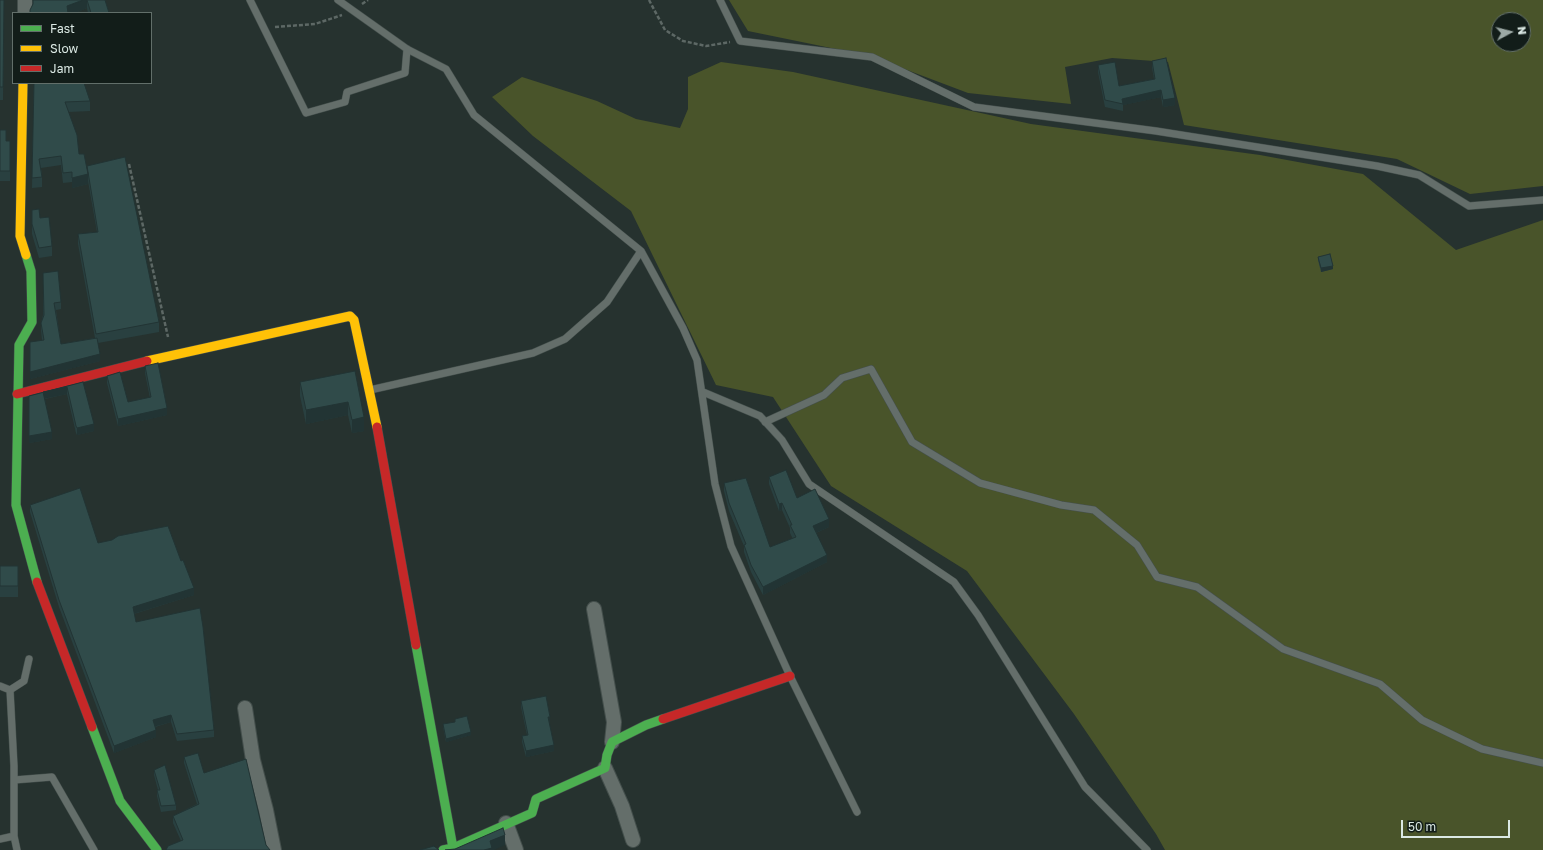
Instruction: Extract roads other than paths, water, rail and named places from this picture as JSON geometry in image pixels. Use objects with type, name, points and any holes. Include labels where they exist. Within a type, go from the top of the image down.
[{"type":"street","points":[[25,0],[25,12]]},
{"type":"street","points":[[23,84],[20,236],[31,271],[32,322],[19,345],[16,505],[38,584],[120,801],[157,850]]},
{"type":"street","points":[[17,394],[172,354],[350,316],[354,320],[370,390],[453,848]]},
{"type":"street","points":[[594,609],[614,722],[612,742],[607,755],[605,768],[622,806],[633,840]]},
{"type":"street","points":[[612,742],[646,725],[790,676]]},
{"type":"street","points":[[245,708],[253,760],[266,810],[274,850]]},
{"type":"street","points":[[443,850],[453,848],[506,823],[532,813],[536,799],[605,768]]},
{"type":"street","points":[[506,823],[516,850]]},
{"type":"lane","points":[[250,0],[306,113],[345,102],[348,92],[405,73],[407,49]]},
{"type":"lane","points":[[338,0],[407,49],[446,69],[474,115],[641,251],[683,328],[697,360],[703,392],[715,484],[731,546],[790,676],[857,812]]},
{"type":"lane","points":[[720,0],[740,41],[872,57],[974,107],[1156,130],[1377,166],[1419,175],[1469,206],[1543,200]]},
{"type":"lane","points":[[370,390],[533,353],[566,339],[607,302],[641,251]]},
{"type":"lane","points":[[765,422],[824,395],[842,378],[871,369],[912,442],[980,483],[1061,505],[1094,510],[1137,545],[1157,577],[1197,587],[1283,649],[1380,684],[1422,720],[1482,749],[1543,764]]},
{"type":"lane","points":[[703,392],[760,416],[782,440],[809,484],[954,582],[978,615],[1085,787],[1147,850]]},
{"type":"lane","points":[[10,690],[24,681],[29,659]]},
{"type":"lane","points":[[0,686],[10,690]]},
{"type":"lane","points":[[10,690],[14,780],[14,836],[17,850]]},
{"type":"lane","points":[[14,780],[52,777],[94,850]]},
{"type":"lane","points":[[0,839],[14,836]]}]
